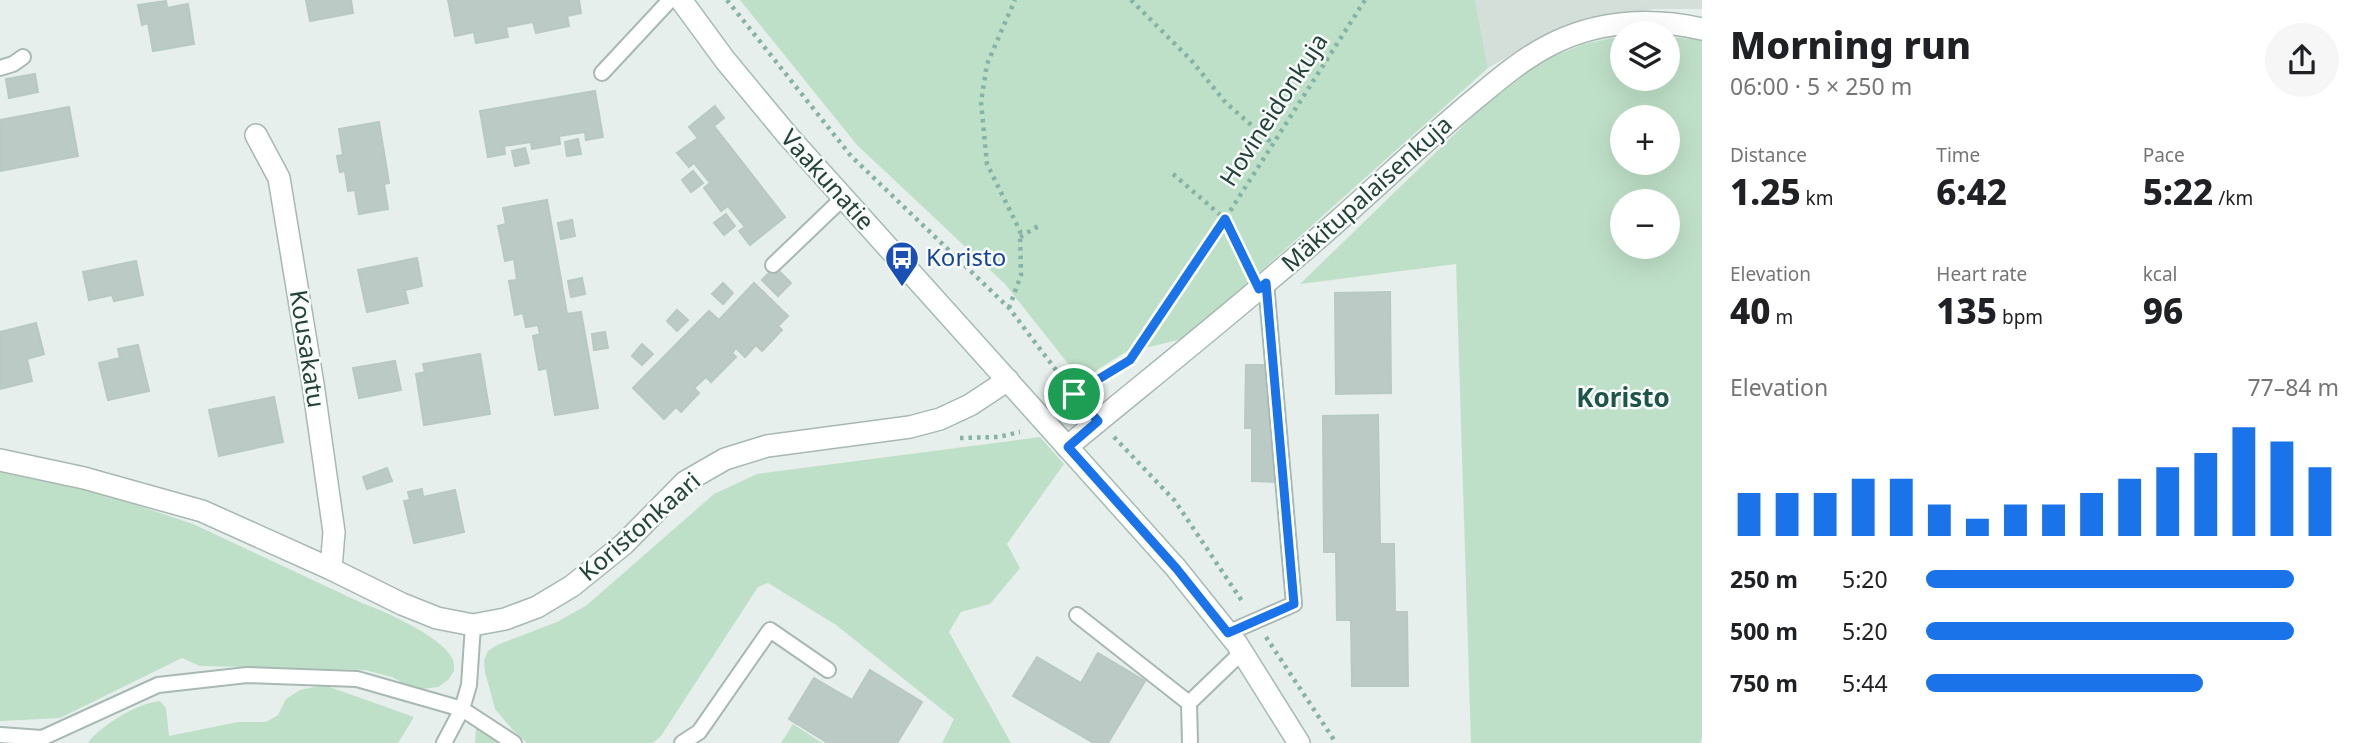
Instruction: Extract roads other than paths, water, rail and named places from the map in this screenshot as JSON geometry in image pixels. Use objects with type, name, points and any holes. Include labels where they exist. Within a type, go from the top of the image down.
[{"type":"street","name":"Vaakunatie","points":[[681,0],[733,69],[843,198],[1176,568],[1242,652],[1299,743]]},
{"type":"street","name":"Mäkitupalaisenkuja","points":[[1068,447],[1262,286],[1444,125],[1494,84],[1548,46],[1605,25],[1636,22],[1702,29]]},
{"type":"street","name":"Kousakatu","points":[[256,135],[279,178],[334,532],[331,569]]},
{"type":"street","name":"Koristonkaari","points":[[0,460],[84,478],[202,512],[413,609],[437,618],[473,625],[505,619],[537,607],[572,586],[624,544],[685,482],[724,459],[767,446],[910,427],[940,419],[970,405],[1008,380]]},
{"type":"lane","points":[[601,73],[670,0]]},
{"type":"lane","points":[[0,68],[23,57]]},
{"type":"lane","points":[[774,265],[843,198]]},
{"type":"lane","points":[[1228,633],[1294,604],[1262,286]]},
{"type":"lane","points":[[1077,615],[1189,703]]},
{"type":"lane","points":[[444,743],[462,709],[469,685],[473,625]]},
{"type":"lane","points":[[682,743],[699,732],[770,630],[828,670]]},
{"type":"lane","points":[[1189,743],[1189,703],[1242,652]]},
{"type":"lane","points":[[0,735],[42,738],[158,685],[247,675],[357,679],[462,709],[514,743]]},
{"type":"place","name":"Koristo","points":[[902,288]]},
{"type":"district","name":"Koristo","points":[[1623,398]]}]
